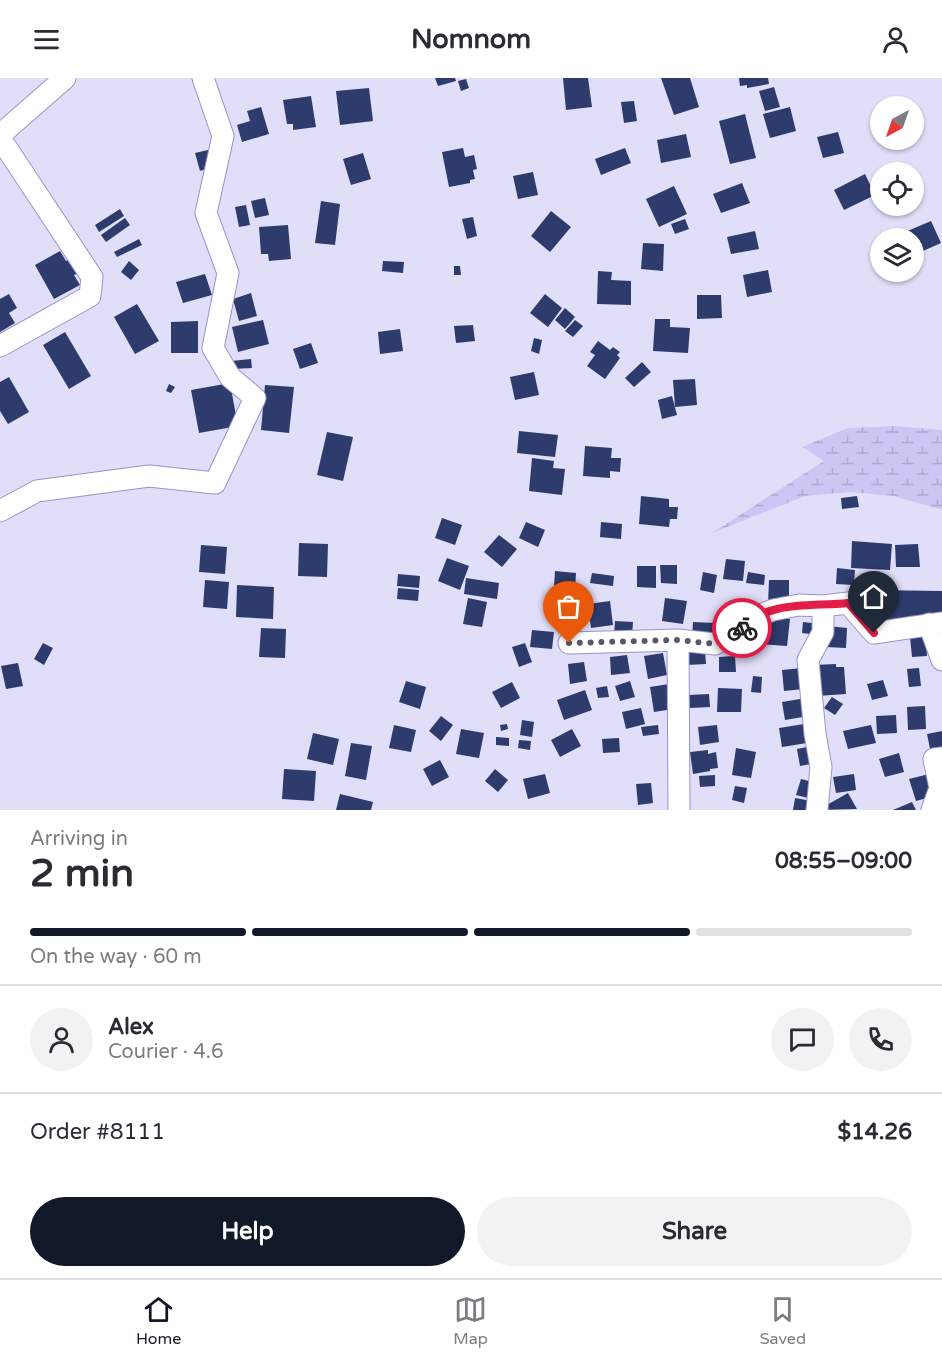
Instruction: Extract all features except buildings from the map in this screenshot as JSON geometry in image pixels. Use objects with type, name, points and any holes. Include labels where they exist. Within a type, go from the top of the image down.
[{"type":"street","points":[[0,346],[90,296],[92,277],[0,137],[65,78]]},
{"type":"street","points":[[0,511],[37,490],[149,476],[214,483],[250,409],[255,398],[230,377],[213,348],[228,273],[206,213],[223,135],[203,78]]},
{"type":"street","points":[[569,643],[678,640],[715,644],[738,632],[750,619],[773,610],[799,605],[823,606],[848,603],[874,633],[936,623],[942,660]]},
{"type":"street","points":[[817,810],[821,767],[815,734],[808,660],[823,632],[823,606]]},
{"type":"street","points":[[678,640],[679,810]]},
{"type":"street","points":[[932,810],[940,788],[934,759],[942,758]]},
{"type":"green space","points":[[896,426],[942,430],[942,510],[894,496],[851,492],[805,496],[712,533],[824,461],[802,447],[848,428]]},
{"type":"way so far","points":[[569,643],[678,640],[715,644],[742,628]]},
{"type":"route","points":[[742,628],[750,619],[773,610],[799,605],[823,606],[848,603],[874,633]]}]
